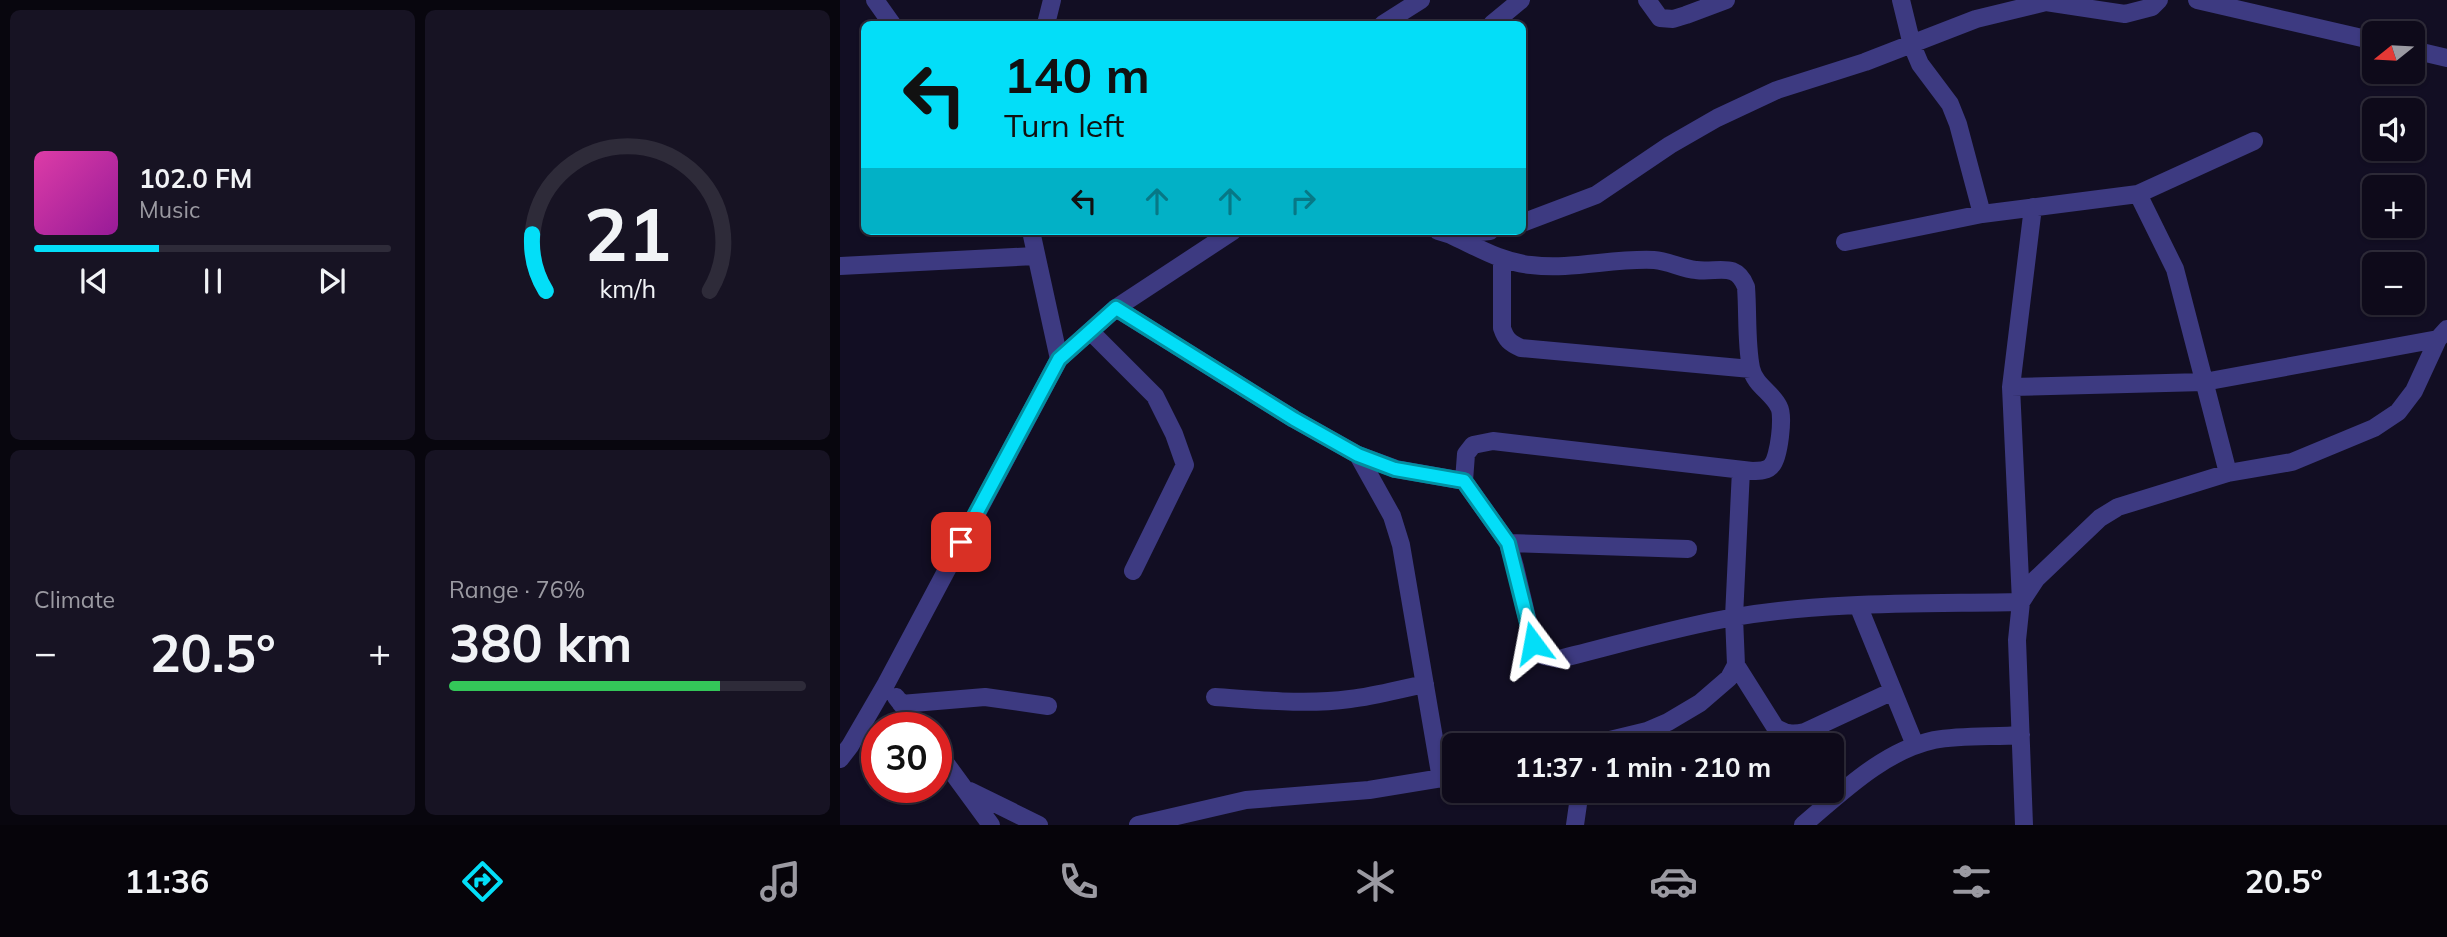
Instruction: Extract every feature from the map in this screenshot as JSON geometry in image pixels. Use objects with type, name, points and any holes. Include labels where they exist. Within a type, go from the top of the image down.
[{"type":"street","points":[[875,0],[890,21]]},
{"type":"street","points":[[1047,21],[1054,0]]},
{"type":"street","points":[[1388,21],[1421,0]]},
{"type":"street","points":[[1647,0],[1660,18],[1672,19],[1727,0]]},
{"type":"street","points":[[1901,0],[1912,45],[1920,64],[1950,104],[1958,124],[1982,214]]},
{"type":"street","points":[[1526,221],[1596,195],[1670,145],[1717,118],[1777,90],[1865,62],[1976,19],[2046,2],[2125,14],[2152,7],[2159,0]]},
{"type":"street","points":[[2197,0],[2362,38]]},
{"type":"street","points":[[1495,21],[1511,3]]},
{"type":"street","points":[[2426,53],[2447,58]]},
{"type":"street","points":[[1845,242],[1982,214],[2138,194],[2254,141]]},
{"type":"street","points":[[2138,194],[2175,269],[2228,473]]},
{"type":"street","points":[[2024,825],[2017,640],[2021,602],[2011,387],[2034,207]]},
{"type":"street","points":[[1032,235],[1059,359]]},
{"type":"street","points":[[840,759],[886,684],[1059,359],[1116,308],[1227,235]]},
{"type":"street","points":[[1448,235],[1502,260],[1529,265],[1555,267],[1654,260],[1698,271],[1732,270],[1742,277],[1746,287],[1751,369],[1762,390],[1774,399],[1781,409],[1782,419],[1772,465],[1763,470],[1741,470],[1493,441],[1473,445],[1466,454],[1464,481],[1508,543],[1533,643],[1544,656],[1559,659],[1734,617],[1858,605],[2021,602]]},
{"type":"street","points":[[840,266],[1035,256]]},
{"type":"street","points":[[1502,260],[1502,328],[1511,344],[1521,348],[1751,369]]},
{"type":"street","points":[[1116,308],[1294,419],[1358,455],[1395,469],[1464,481]]},
{"type":"street","points":[[1090,331],[1155,396],[1178,443],[1185,465],[1133,571]]},
{"type":"street","points":[[2011,387],[2204,382],[2442,334]]},
{"type":"street","points":[[2021,602],[2036,579],[2100,518],[2118,507],[2228,473],[2292,462],[2374,428],[2398,412],[2414,391],[2442,334]]},
{"type":"street","points":[[1358,455],[1392,516],[1401,545],[1425,684],[1442,753]]},
{"type":"street","points":[[1741,470],[1734,617],[1736,665],[1775,727],[1793,735],[1805,732],[1893,691]]},
{"type":"street","points":[[1508,543],[1688,549]]},
{"type":"street","points":[[1858,605],[1915,745]]},
{"type":"street","points":[[1639,733],[1668,722],[1700,703],[1729,678],[1736,665]]},
{"type":"street","points":[[886,684],[907,712]]},
{"type":"street","points":[[1215,697],[1292,702],[1330,701],[1425,684]]},
{"type":"street","points":[[901,704],[985,697],[1048,706]]},
{"type":"street","points":[[1805,824],[1867,773],[1915,745],[1937,740],[2021,735]]},
{"type":"street","points":[[952,771],[991,825]]},
{"type":"street","points":[[1138,825],[1246,800],[1369,790],[1442,778]]},
{"type":"street","points":[[967,790],[1039,825]]},
{"type":"street","points":[[1574,825],[1578,803]]},
{"type":"route","points":[[961,542],[1059,359],[1116,308],[1294,419],[1358,455],[1395,469],[1464,481],[1508,543],[1533,643]]}]
